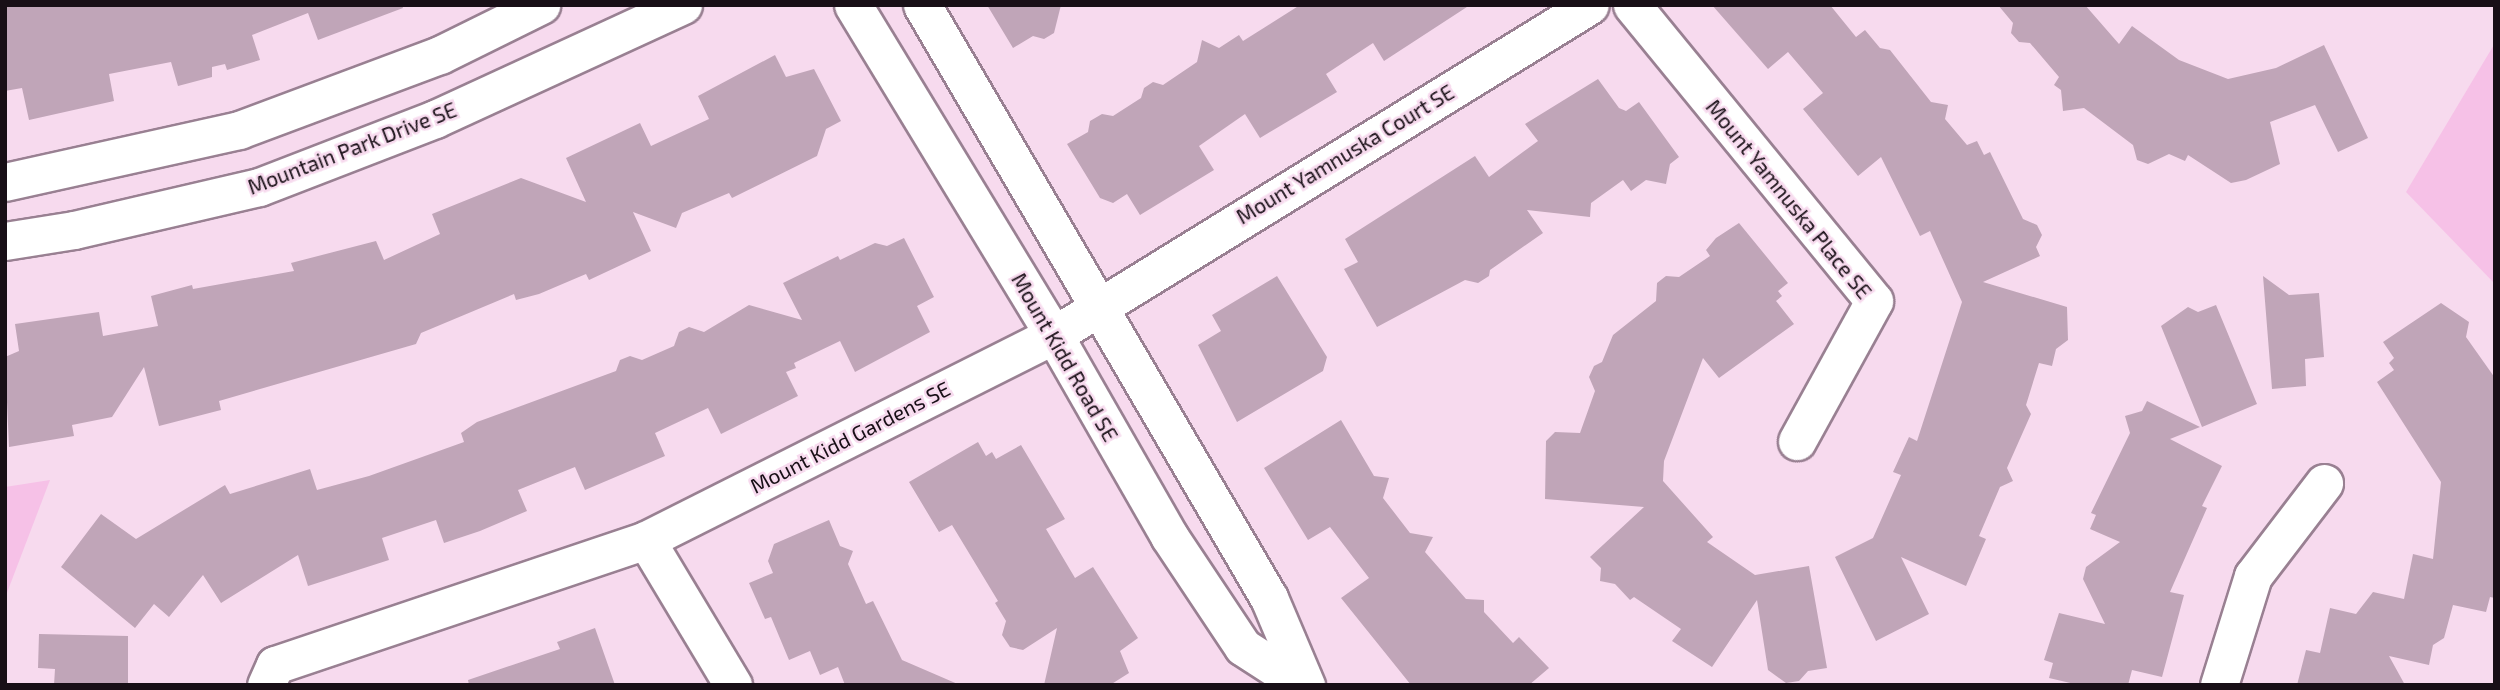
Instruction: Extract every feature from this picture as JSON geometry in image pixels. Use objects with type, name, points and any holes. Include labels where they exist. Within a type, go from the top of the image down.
[{"type":"street","points":[[5,182],[239,130],[440,55],[541,5]]},
{"type":"street","name":"Mountain Park Drive SE","points":[[5,240],[74,230],[259,187],[435,119],[683,5]]},
{"type":"street","name":"Mount Kidd Road SE","points":[[853,5],[1054,335],[1169,536],[1243,647],[1304,685]]},
{"type":"street","name":"Mount Kidd Road SE","points":[[922,5],[1269,598],[1304,685]]},
{"type":"street","name":"Mount Yamnuska Court SE","points":[[1054,335],[1099,304],[1590,5]]},
{"type":"street","name":"Mount Yamnuska Place SE","points":[[1632,5],[1874,301],[1797,441]]},
{"type":"street","name":"Mount Kidd Gardens SE","points":[[266,685],[275,665],[646,540],[1054,335]]},
{"type":"street","points":[[2219,685],[2253,576],[2324,483]]},
{"type":"street","points":[[646,540],[733,685]]},
{"type":"shaded area","points":[[2495,43],[2495,284],[2406,192]]},
{"type":"shaded area","points":[[50,480],[5,598],[5,487]]},
{"type":"building","points":[[5,5],[402,5],[403,8],[318,40],[308,13],[252,35],[260,60],[227,70],[225,64],[212,67],[212,77],[178,86],[171,62],[109,74],[114,101],[29,120],[22,88],[5,91]]},
{"type":"building","points":[[987,5],[1061,5],[1054,33],[1044,39],[1033,36],[1013,48]]},
{"type":"building","points":[[1300,5],[1470,5],[1384,61],[1373,43],[1326,74],[1337,92],[1260,138],[1245,114],[1199,146],[1214,170],[1140,215],[1127,194],[1113,203],[1100,198],[1067,144],[1088,132],[1090,121],[1102,114],[1113,116],[1141,98],[1144,88],[1153,82],[1163,85],[1197,62],[1202,40],[1219,48],[1239,35],[1243,41]]},
{"type":"building","points":[[1712,5],[1830,5],[1856,37],[1865,30],[1880,48],[1890,50],[1931,102],[1948,105],[1945,119],[1967,145],[1977,141],[1984,155],[1990,152],[2023,219],[2037,225],[2042,235],[2036,247],[2040,256],[1983,282],[2067,307],[2068,340],[2056,349],[2052,366],[2039,363],[2026,405],[2031,414],[2007,468],[2013,481],[2000,487],[1979,536],[1986,539],[1966,586],[1901,557],[1929,614],[1876,641],[1835,557],[1873,538],[1901,475],[1893,472],[1909,437],[1917,441],[1962,302],[1930,231],[1920,236],[1881,157],[1858,176],[1803,109],[1823,93],[1788,52],[1768,69]]},
{"type":"building","points":[[1998,5],[2085,5],[2119,44],[2132,26],[2179,60],[2228,79],[2276,68],[2324,45],[2368,138],[2338,152],[2315,105],[2270,122],[2280,164],[2246,180],[2231,183],[2188,155],[2185,161],[2169,154],[2148,164],[2137,160],[2133,145],[2084,108],[2063,111],[2061,90],[2054,85],[2059,77],[2030,43],[2019,42],[2011,33],[2013,23]]},
{"type":"building","points":[[775,55],[786,77],[814,69],[841,121],[826,129],[817,156],[732,198],[729,193],[682,213],[676,228],[633,212],[651,251],[589,280],[586,274],[539,294],[516,300],[514,294],[421,333],[416,344],[219,401],[221,410],[159,426],[144,367],[112,417],[72,425],[74,436],[9,447],[5,357],[19,351],[15,324],[99,312],[103,336],[158,326],[151,296],[192,285],[193,289],[294,271],[291,263],[376,241],[384,260],[440,234],[432,214],[521,178],[586,202],[566,158],[640,123],[651,146],[709,119],[698,96]]},
{"type":"building","points":[[1598,79],[1619,108],[1626,111],[1639,102],[1679,157],[1670,164],[1666,184],[1646,180],[1631,191],[1623,180],[1591,203],[1590,217],[1527,210],[1543,233],[1490,270],[1489,276],[1478,283],[1465,280],[1377,327],[1344,269],[1358,262],[1345,239],[1475,156],[1489,177],[1538,141],[1525,124]]},
{"type":"building","points":[[1739,223],[1788,283],[1778,291],[1782,296],[1776,301],[1794,324],[1719,378],[1703,358],[1664,461],[1663,481],[1713,537],[1707,542],[1755,575],[1809,566],[1827,668],[1808,671],[1799,681],[1786,683],[1768,670],[1757,600],[1712,667],[1672,641],[1681,629],[1634,597],[1630,600],[1615,584],[1600,581],[1601,568],[1590,557],[1644,507],[1545,499],[1546,441],[1555,432],[1580,433],[1595,391],[1589,377],[1594,366],[1602,362],[1613,335],[1656,301],[1657,283],[1666,276],[1679,277],[1710,256],[1706,250],[1716,238]]},
{"type":"building","points":[[904,238],[934,297],[917,306],[930,332],[855,372],[840,341],[794,363],[796,368],[786,372],[798,396],[721,434],[708,408],[655,433],[665,456],[585,490],[575,467],[518,490],[527,511],[480,531],[444,543],[436,520],[382,538],[389,560],[308,586],[298,555],[221,603],[203,575],[169,617],[154,604],[135,628],[61,567],[101,514],[136,539],[225,485],[230,494],[310,469],[317,490],[369,476],[464,442],[461,433],[477,422],[616,371],[620,360],[630,356],[642,360],[674,346],[679,332],[689,327],[704,332],[749,305],[802,320],[783,283],[838,256],[840,260],[875,243],[887,246]]},
{"type":"building","points":[[1277,276],[1327,357],[1323,371],[1237,422],[1198,345],[1221,331],[1212,315]]},
{"type":"building","points":[[2263,276],[2289,295],[2319,293],[2324,357],[2305,359],[2306,386],[2272,389]]},
{"type":"building","points":[[2441,303],[2469,322],[2466,337],[2495,378],[2495,598],[2490,597],[2486,612],[2453,605],[2444,638],[2433,645],[2429,665],[2389,656],[2405,685],[2297,685],[2306,650],[2320,653],[2330,608],[2356,614],[2373,592],[2404,599],[2413,554],[2433,559],[2441,482],[2377,382],[2394,370],[2389,363],[2394,358],[2383,342]]},
{"type":"building","points":[[2216,305],[2257,404],[2202,427],[2161,326],[2188,307],[2198,312]]},
{"type":"building","points":[[2147,401],[2200,427],[2170,439],[2222,466],[2202,506],[2207,508],[2170,592],[2184,595],[2162,677],[2132,670],[2128,685],[2079,685],[2049,678],[2053,663],[2044,660],[2059,613],[2105,624],[2083,579],[2086,567],[2120,542],[2090,529],[2096,515],[2091,513],[2130,433],[2125,416],[2142,411]]},
{"type":"building","points":[[1341,420],[1374,476],[1389,478],[1383,498],[1410,533],[1433,537],[1425,552],[1466,599],[1484,600],[1484,612],[1513,643],[1519,637],[1549,668],[1529,685],[1411,685],[1341,598],[1369,578],[1330,527],[1308,540],[1264,468]]},
{"type":"building","points":[[978,442],[986,456],[992,452],[996,459],[1021,445],[1065,519],[1046,529],[1075,578],[1093,567],[1138,638],[1120,651],[1129,673],[1110,685],[1044,685],[1057,628],[1023,650],[1010,647],[1002,635],[1006,621],[995,603],[998,601],[952,525],[939,532],[909,482]]},
{"type":"building","points":[[829,520],[840,546],[853,551],[848,564],[866,604],[873,601],[902,660],[960,685],[845,685],[838,667],[820,675],[810,651],[789,660],[771,617],[765,619],[749,583],[773,573],[768,561],[774,544]]},
{"type":"building","points":[[595,628],[615,685],[469,685],[468,680],[560,649],[557,642]]},
{"type":"building","points":[[39,634],[128,636],[128,685],[54,685],[55,669],[38,668]]}]
